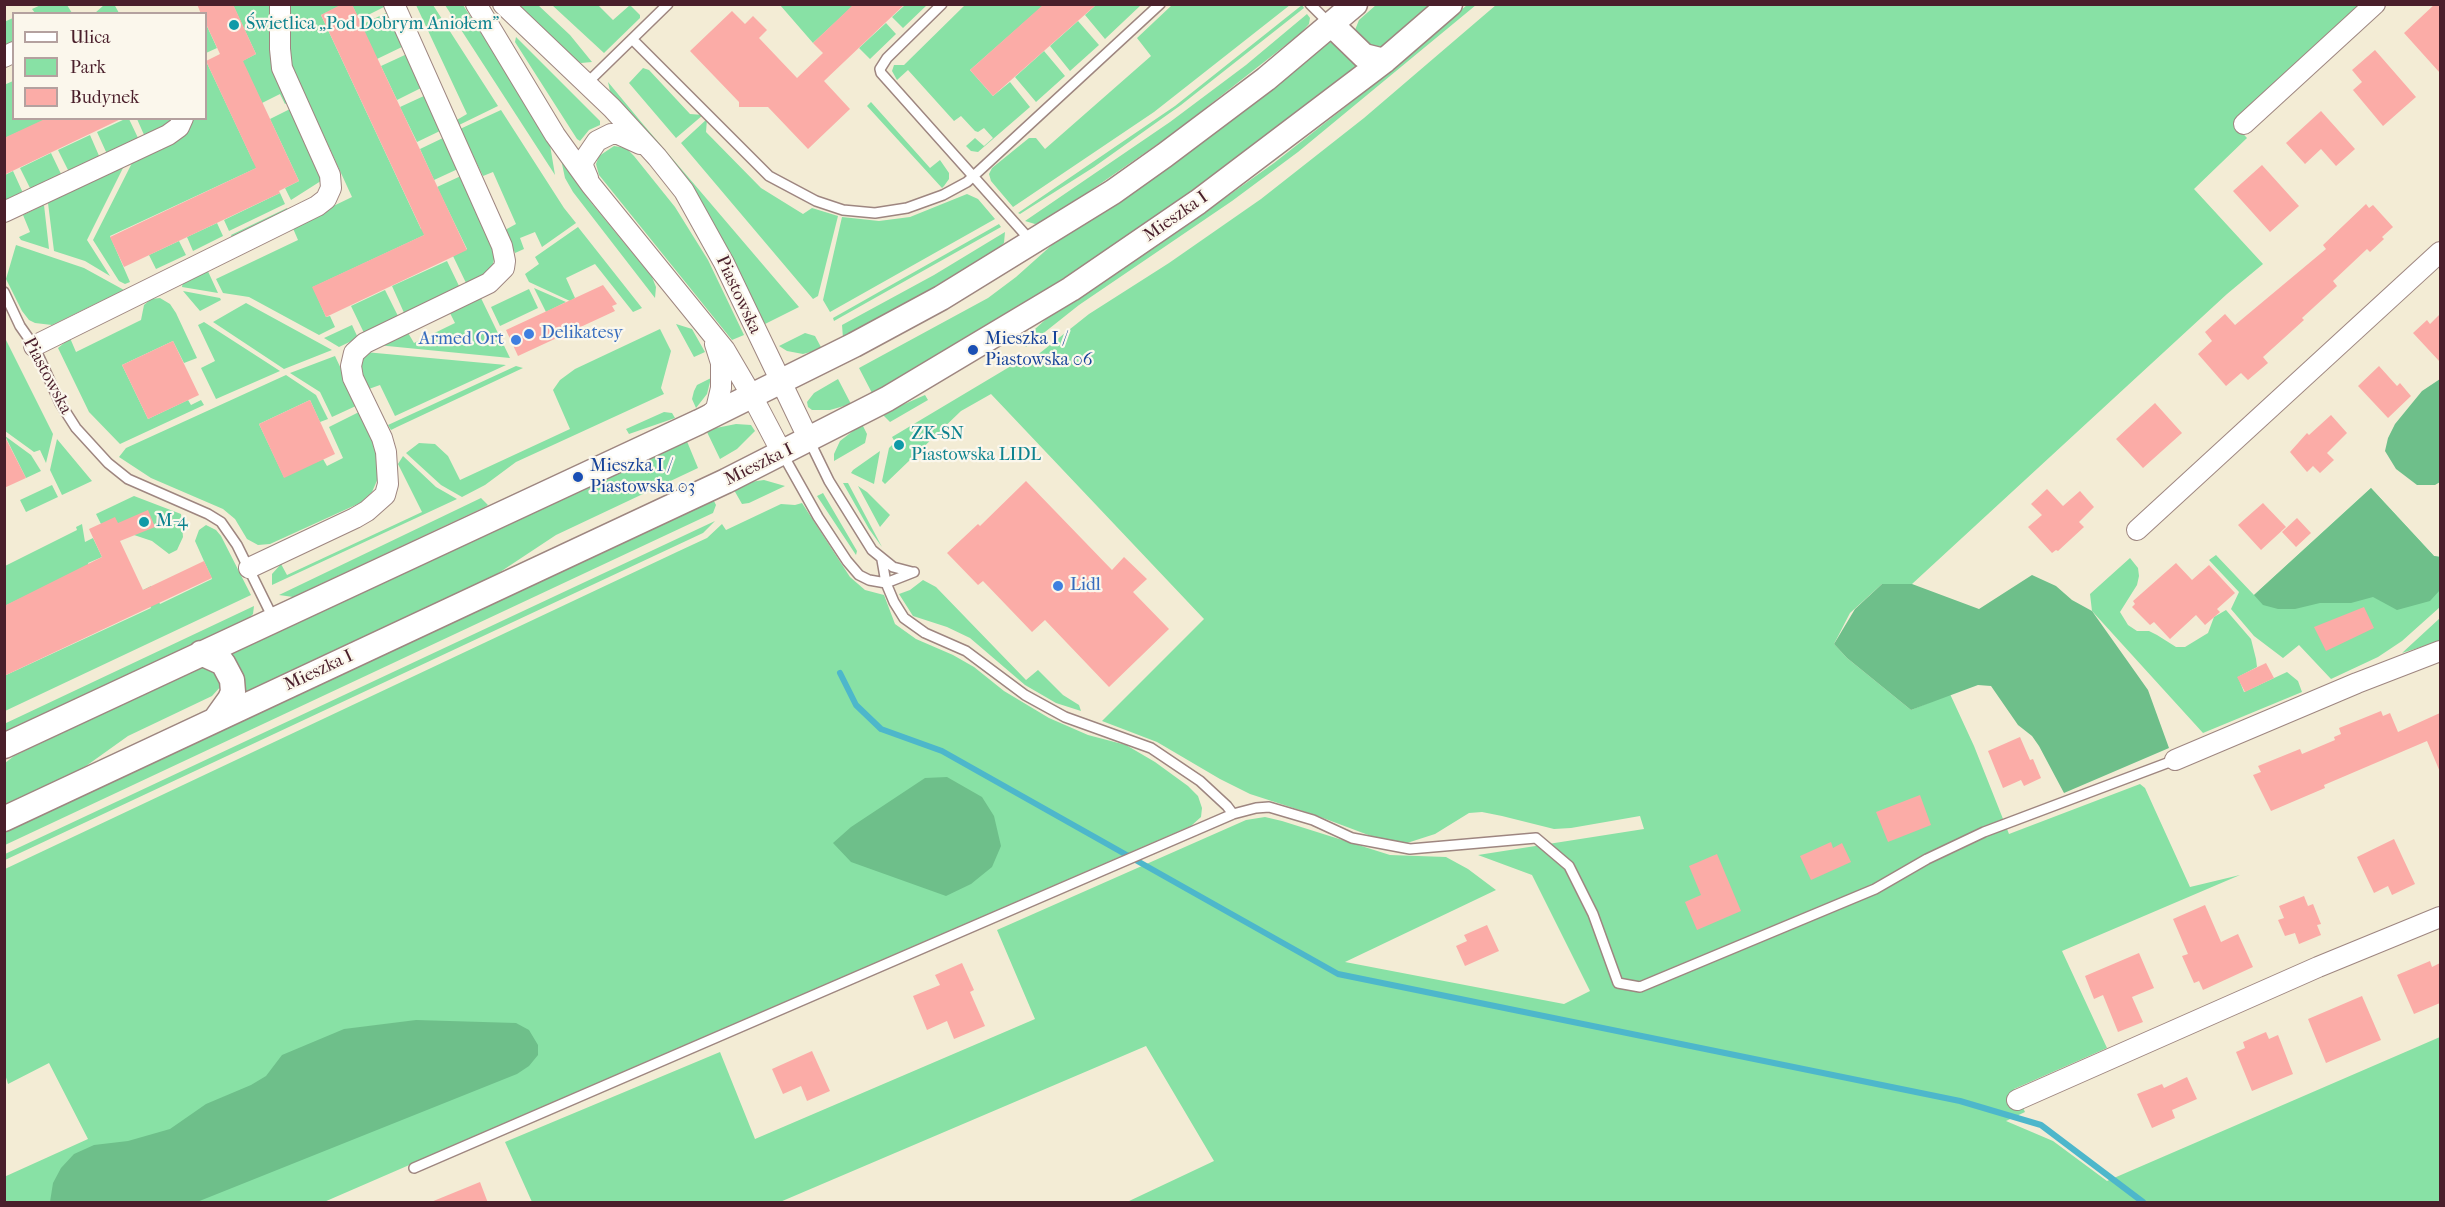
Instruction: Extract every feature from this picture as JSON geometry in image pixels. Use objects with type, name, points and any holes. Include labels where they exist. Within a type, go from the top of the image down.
[{"type":"street","points":[[34,346],[317,206],[326,199],[331,188],[330,175],[282,68],[280,4]]},
{"type":"street","points":[[249,568],[356,518],[385,495],[388,484],[386,452],[382,438],[353,378],[351,366],[354,353],[365,344],[489,283],[504,268],[502,246],[393,4]]},
{"type":"street","name":"Piastowska","points":[[476,4],[555,135],[591,185],[734,363],[782,453]]},
{"type":"street","name":"Piastowska","points":[[503,4],[587,83],[657,157],[684,191],[724,263],[809,440]]},
{"type":"street","points":[[4,746],[706,418],[941,298],[1113,192],[1266,79],[1355,4]]},
{"type":"street","name":"Mieszka I","points":[[4,819],[809,440],[963,355],[1080,283],[1244,170],[1384,61],[1450,4]]},
{"type":"street","points":[[2244,124],[2375,4]]},
{"type":"street","points":[[1332,25],[1364,56],[1384,61]]},
{"type":"street","points":[[4,212],[168,135],[179,127],[182,120]]},
{"type":"street","name":"Piastowska","points":[[591,185],[584,170],[584,160],[591,147],[603,137],[618,134],[628,137],[657,157]]},
{"type":"street","points":[[2137,530],[2440,252]]},
{"type":"street","name":"Piastowska","points":[[706,418],[716,409],[722,380],[721,363],[711,333]]},
{"type":"street","points":[[2175,760],[2357,683],[2440,651]]},
{"type":"street","points":[[201,653],[224,663],[232,680],[233,692],[215,720]]},
{"type":"street","points":[[2017,1100],[2307,972],[2440,917]]},
{"type":"lane","points":[[587,83],[668,4]]},
{"type":"lane","points":[[942,4],[887,57],[880,69],[887,82],[1033,243]]},
{"type":"lane","points":[[632,39],[769,176],[816,201],[857,212],[891,212],[943,195],[973,177],[1160,4]]},
{"type":"lane","points":[[1310,4],[1332,25]]},
{"type":"lane","name":"Piastowska","points":[[4,292],[20,326],[34,346],[65,412],[100,455],[120,474],[136,484],[208,514],[221,522],[232,536],[274,620]]},
{"type":"lane","points":[[782,453],[818,517],[854,569],[869,580],[886,583],[914,572],[893,567],[872,550],[851,519],[809,440]]},
{"type":"lane","points":[[882,560],[886,583],[904,618],[925,633],[966,651],[1025,695],[1065,717],[1151,748],[1200,781],[1233,814]]},
{"type":"lane","points":[[414,1168],[1233,814],[1256,808],[1269,807],[1313,820],[1352,837],[1410,849],[1536,838],[1569,866],[1593,914],[1618,983],[1641,987],[1875,889],[1927,859],[1984,832],[2175,760]]},
{"type":"green space","points":[[43,4],[67,5],[71,12],[34,12],[32,9]]},
{"type":"green space","points":[[114,4],[118,12],[96,12],[104,5]]},
{"type":"green space","points":[[1097,4],[1141,5],[1105,39],[1085,15]]},
{"type":"green space","points":[[233,5],[273,5],[289,102],[285,104],[280,94],[262,103],[245,67],[234,65],[256,54]]},
{"type":"green space","points":[[289,5],[342,5],[321,15],[421,229],[433,231],[313,287],[326,317],[330,316],[335,327],[319,335],[249,297],[223,293],[216,279],[298,240],[292,226],[352,197],[290,62]]},
{"type":"green space","points":[[352,5],[386,6],[364,17],[363,14],[358,17]]},
{"type":"green space","points":[[416,5],[433,5],[498,106],[457,126],[455,121],[467,114]]},
{"type":"green space","points":[[445,5],[463,5],[549,139],[555,175]]},
{"type":"green space","points":[[518,5],[538,5],[570,35],[592,62],[576,61]]},
{"type":"green space","points":[[552,5],[598,5],[613,20],[630,5],[640,15],[640,18],[604,53]]},
{"type":"green space","points":[[780,5],[854,5],[813,43]]},
{"type":"green space","points":[[905,5],[927,5],[903,28],[892,17]]},
{"type":"green space","points":[[965,5],[1044,5],[970,70],[993,96],[1010,82],[1030,107],[978,152],[971,151],[966,146],[975,138],[984,146],[993,138],[984,128],[978,132],[975,131],[961,116],[954,121],[908,70],[897,80],[892,71],[894,65],[904,65]]},
{"type":"green space","points":[[1172,5],[1290,5],[1154,112],[1013,207],[991,181],[989,174],[992,168],[1029,138],[1036,138],[1045,149],[1151,56],[1137,38]]},
{"type":"green space","points":[[1302,5],[1304,8],[1181,105],[1094,167],[1020,214],[1018,213],[1175,106]]},
{"type":"green space","points":[[1376,5],[1431,5],[1382,46],[1374,47],[1358,38],[1355,30],[1359,20]]},
{"type":"green space","points":[[1467,5],[1476,5],[1298,152],[1232,201],[1079,305],[1026,347],[1022,341],[1046,319],[1176,233],[1274,163],[1367,90]]},
{"type":"green space","points":[[1496,5],[2365,5],[2235,125],[2247,138],[2194,189],[2263,264],[2227,294],[1912,584],[1882,584],[1850,613],[1834,644],[1847,658],[1911,710],[1950,694],[1974,746],[2009,834],[2140,784],[2145,788],[2190,887],[2240,875],[2062,951],[2107,1048],[2014,1089],[2025,1112],[2006,1121],[2053,1141],[2107,1181],[2440,1037],[2440,1202],[1127,1202],[1214,1161],[1146,1046],[780,1202],[532,1202],[505,1142],[720,1052],[755,1139],[1035,1019],[997,930],[1246,820],[1265,817],[1282,821],[1390,855],[1446,857],[1468,869],[1496,890],[1345,962],[1564,1004],[1590,991],[1532,875],[1478,855],[1644,829],[1640,816],[1554,829],[1482,812],[1469,813],[1435,834],[1407,843],[1371,836],[1250,794],[1157,742],[1102,721],[1204,619],[991,394],[961,411],[885,484],[882,481],[889,448],[895,442],[892,437],[1016,363],[1021,368],[1089,314],[1169,263],[1261,199],[1364,118]]},
{"type":"green space","points":[[388,12],[404,46],[377,59],[361,25]]},
{"type":"green space","points":[[1307,14],[1310,18],[1309,24],[1301,33],[1175,132],[1045,222],[1035,224],[1025,221],[1170,122],[1246,65]]},
{"type":"green space","points":[[12,18],[12,45],[4,49],[4,22]]},
{"type":"green space","points":[[1078,21],[1099,45],[1070,71],[1050,46]]},
{"type":"green space","points":[[886,23],[896,34],[870,59],[859,48]]},
{"type":"green space","points":[[207,26],[217,48],[207,53]]},
{"type":"green space","points":[[516,37],[600,121],[600,125],[589,130],[580,141],[515,42]]},
{"type":"green space","points":[[1329,42],[1334,43],[1357,67],[1223,171],[1056,285],[997,322],[872,393],[859,368],[988,298],[1053,244],[1181,158]]},
{"type":"green space","points":[[1044,51],[1065,76],[1036,102],[1015,77]]},
{"type":"green space","points":[[407,54],[423,87],[397,100],[381,66]]},
{"type":"green space","points":[[207,63],[253,161],[265,164],[110,236],[130,282],[125,284],[119,281],[93,240],[132,163],[191,120],[207,120]]},
{"type":"green space","points":[[643,68],[649,70],[690,114],[703,115],[676,138],[629,83]]},
{"type":"green space","points":[[12,81],[12,120],[45,120],[5,138],[4,85]]},
{"type":"green space","points":[[608,82],[799,307],[765,324],[731,255],[697,198],[611,96]]},
{"type":"green space","points":[[426,95],[442,130],[417,142],[400,107]]},
{"type":"green space","points":[[871,102],[930,168],[940,160],[949,173],[949,179],[942,188],[867,106]]},
{"type":"green space","points":[[292,108],[324,179],[291,200],[285,188],[299,181],[270,119]]},
{"type":"green space","points":[[501,110],[576,223],[542,247],[535,232],[520,238],[524,249],[515,253],[505,230],[516,224],[493,172],[483,176],[460,129]]},
{"type":"green space","points":[[707,119],[706,132],[761,188],[803,214],[812,208],[838,216],[818,296],[813,299],[681,143]]},
{"type":"green space","points":[[123,120],[129,120],[139,140],[107,154],[97,132]]},
{"type":"green space","points":[[137,120],[172,120],[169,124],[145,137]]},
{"type":"green space","points":[[90,135],[100,158],[69,172],[58,150]]},
{"type":"green space","points":[[445,137],[460,168],[434,180],[420,149]]},
{"type":"green space","points":[[614,146],[626,148],[634,156],[675,207],[708,260],[744,335],[732,340],[599,175],[596,164],[599,156]]},
{"type":"green space","points":[[51,153],[62,176],[31,190],[20,168]]},
{"type":"green space","points":[[561,159],[589,200],[652,277],[656,287],[655,298],[573,192],[565,178]]},
{"type":"green space","points":[[124,166],[87,240],[110,276],[85,261],[54,251],[48,203]]},
{"type":"green space","points":[[13,171],[23,193],[5,202],[5,175]]},
{"type":"green space","points":[[463,175],[495,255],[492,268],[488,273],[467,285],[453,256],[467,249],[437,187]]},
{"type":"green space","points":[[280,193],[285,204],[229,231],[224,220]]},
{"type":"green space","points":[[967,194],[978,199],[995,219],[830,312],[823,300],[842,217],[879,221],[910,217]]},
{"type":"green space","points":[[44,205],[49,249],[21,240],[19,237],[30,232],[23,215]]},
{"type":"green space","points":[[287,208],[289,211],[233,239],[231,235]]},
{"type":"green space","points":[[217,223],[223,236],[193,251],[187,237]]},
{"type":"green space","points":[[999,224],[1001,227],[834,321],[833,318]]},
{"type":"green space","points":[[578,227],[642,308],[633,312],[595,264],[566,278],[575,298],[570,301],[529,282],[525,274],[539,264],[535,257]]},
{"type":"green space","points":[[1005,232],[1004,243],[991,255],[843,338],[842,325],[934,275]]},
{"type":"green space","points":[[179,241],[186,255],[156,269],[149,255]]},
{"type":"green space","points":[[16,245],[84,268],[124,290],[52,325],[35,323],[29,320],[22,311],[6,279]]},
{"type":"green space","points":[[447,261],[460,288],[405,315],[392,286]]},
{"type":"green space","points":[[206,267],[218,293],[182,287],[183,282]]},
{"type":"green space","points":[[534,288],[566,302],[546,312]]},
{"type":"green space","points":[[529,289],[538,308],[500,326],[491,307]]},
{"type":"green space","points":[[385,290],[399,318],[365,335],[351,306]]},
{"type":"green space","points":[[183,291],[220,298],[221,300],[200,311]]},
{"type":"green space","points":[[480,296],[510,358],[377,345],[407,331],[414,343],[455,323],[449,311]]},
{"type":"green space","points":[[160,298],[170,304],[176,313],[197,358],[184,363],[173,341],[122,365],[148,419],[188,400],[191,405],[201,400],[204,405],[120,444],[89,412],[58,348],[70,338],[76,352],[141,320],[144,305],[151,299]]},
{"type":"green space","points":[[246,303],[332,350],[284,369],[213,322]]},
{"type":"green space","points":[[204,322],[280,371],[216,399],[201,368],[215,361],[198,325]]},
{"type":"green space","points":[[676,324],[692,329],[705,352],[694,357]]},
{"type":"green space","points":[[352,325],[358,338],[339,347],[324,338]]},
{"type":"green space","points":[[660,329],[671,351],[661,388],[664,394],[516,462],[485,485],[462,497],[441,485],[406,453],[419,443],[435,444],[448,456],[460,480],[570,429],[553,390],[560,380],[575,369]]},
{"type":"green space","points":[[805,333],[815,336],[822,349],[803,354],[787,351],[779,346]]},
{"type":"green space","points":[[6,340],[53,434],[46,463],[40,450],[34,452],[5,431]]},
{"type":"green space","points":[[365,352],[506,365],[395,416],[380,385],[366,390],[359,376],[361,357]]},
{"type":"green space","points":[[335,356],[358,405],[332,417],[320,392],[290,373]]},
{"type":"green space","points":[[516,366],[523,368],[391,430],[388,425]]},
{"type":"green space","points":[[286,375],[316,395],[328,419],[320,422],[310,400],[259,424],[284,477],[323,459],[327,466],[343,458],[329,427],[361,411],[375,441],[379,476],[372,492],[360,503],[270,544],[258,545],[247,539],[235,519],[223,509],[151,478],[119,457],[126,448]]},
{"type":"green space","points":[[711,378],[707,394],[696,408],[692,399],[697,385]]},
{"type":"green space","points":[[838,379],[851,404],[830,410],[812,410],[808,407],[807,402],[814,393]]},
{"type":"green space","points":[[2440,379],[2440,482],[2435,485],[2417,485],[2396,469],[2385,451],[2395,424],[2422,391]]},
{"type":"green space","points":[[925,395],[928,400],[890,422],[882,414]]},
{"type":"green space","points":[[664,412],[672,413],[675,418],[629,434],[626,429]]},
{"type":"green space","points":[[736,424],[751,425],[755,431],[737,449],[720,459],[706,430]]},
{"type":"green space","points":[[862,424],[867,434],[865,443],[834,461],[834,454],[840,441]]},
{"type":"green space","points":[[5,436],[31,455],[41,471],[26,478]]},
{"type":"green space","points":[[57,439],[92,481],[62,495],[50,470]]},
{"type":"green space","points":[[686,439],[698,468],[556,535],[494,576],[241,694],[226,655]]},
{"type":"green space","points":[[880,451],[874,484],[851,473],[853,470]]},
{"type":"green space","points":[[403,456],[436,487],[457,499],[272,585],[272,574],[281,564],[287,575],[422,512],[398,464]]},
{"type":"green space","points":[[764,480],[785,486],[742,504],[734,490],[750,482]]},
{"type":"green space","points":[[843,483],[848,483],[882,547],[869,529]]},
{"type":"green space","points":[[52,485],[58,497],[26,512],[20,500]]},
{"type":"green space","points":[[858,486],[890,515],[880,527]]},
{"type":"green space","points":[[2371,488],[2434,556],[2440,557],[2440,607],[2402,641],[2378,657],[2331,679],[2299,645],[2283,658],[2254,636],[2231,609],[2239,592],[2209,560],[2216,555],[2254,595]]},
{"type":"green space","points":[[2371,488],[2434,556],[2440,557],[2440,590],[2430,601],[2397,610],[2373,597],[2351,603],[2320,603],[2295,609],[2278,609],[2263,605],[2254,595]]},
{"type":"green space","points":[[823,493],[857,551],[856,555],[817,496]]},
{"type":"green space","points":[[134,496],[181,514],[183,537],[177,550],[169,554],[152,541],[101,524],[96,514]]},
{"type":"green space","points":[[481,498],[488,505],[293,597],[279,595]]},
{"type":"green space","points":[[713,499],[716,505],[713,513],[5,845],[5,831]]},
{"type":"green space","points":[[802,503],[850,577],[865,590],[884,595],[895,624],[916,639],[974,667],[1004,691],[1049,718],[1088,735],[1126,745],[1155,762],[1198,796],[1202,808],[1201,817],[1191,826],[324,1202],[5,1202],[4,1177],[88,1139],[49,1063],[8,1084],[5,1074],[5,869],[707,538],[722,524],[726,530],[781,504]]},
{"type":"green space","points":[[715,521],[703,533],[5,860],[5,854]]},
{"type":"green space","points":[[82,524],[85,542],[93,538],[102,557],[88,563],[89,566],[5,606],[5,566],[77,530],[76,527]]},
{"type":"green space","points":[[206,525],[216,530],[221,536],[251,595],[5,711],[4,676],[151,608],[143,590],[151,586],[160,604],[212,579],[195,541],[199,530]]},
{"type":"green space","points":[[2130,558],[2138,568],[2139,576],[2137,585],[2120,612],[2128,625],[2137,631],[2149,631],[2176,647],[2185,647],[2208,633],[2214,617],[2226,610],[2251,639],[2256,659],[2257,667],[2238,677],[2244,692],[2287,672],[2298,681],[2302,692],[2203,733],[2092,611],[2090,594]]},
{"type":"green space","points":[[2032,575],[2056,586],[2072,600],[2092,611],[2148,690],[2169,748],[2064,793],[2039,746],[2032,736],[2018,725],[1991,686],[1978,685],[1911,710],[1847,658],[1834,644],[1855,609],[1882,584],[1912,584],[1979,609]]},
{"type":"green space","points":[[923,580],[936,587],[1026,680],[1038,670],[1063,695],[1079,705],[1081,711],[1056,703],[1025,685],[970,638],[947,627],[913,616],[899,594],[910,590]]},
{"type":"green space","points":[[254,606],[253,614],[248,619],[5,734],[4,724]]},
{"type":"green space","points":[[2440,618],[2440,641],[2402,653]]},
{"type":"green space","points":[[202,666],[213,667],[222,685],[212,696],[128,736],[79,771],[5,806],[5,763],[14,756]]},
{"type":"green space","points":[[947,777],[982,797],[994,816],[1001,846],[992,867],[971,884],[946,896],[851,862],[833,843],[851,827],[925,778]]},
{"type":"green space","points":[[416,1020],[516,1023],[529,1030],[538,1045],[538,1055],[529,1066],[517,1074],[197,1202],[50,1202],[53,1183],[61,1168],[74,1154],[94,1145],[128,1141],[170,1129],[206,1104],[251,1085],[266,1076],[282,1055],[344,1029]]},
{"type":"building","points":[[197,4],[233,4],[256,54],[243,61],[299,181],[279,191],[280,193],[124,267],[110,237],[256,168],[207,63],[207,60],[220,54],[207,26],[207,12],[200,12]]},
{"type":"building","points":[[342,4],[352,4],[467,250],[326,317],[312,287],[424,235],[321,15]]},
{"type":"building","points":[[854,4],[905,4],[824,81],[850,109],[808,149],[768,107],[739,107],[739,102],[690,51],[732,11],[745,24],[753,16],[767,30],[759,38],[797,78],[823,53],[813,43]]},
{"type":"building","points":[[1044,4],[1097,4],[993,96],[970,70]]},
{"type":"building","points":[[2435,4],[2440,4],[2440,73],[2404,33]]},
{"type":"building","points":[[2375,50],[2416,97],[2383,126],[2353,90],[2362,82],[2352,70]]},
{"type":"building","points":[[2321,111],[2355,149],[2336,166],[2321,149],[2305,164],[2286,143]]},
{"type":"building","points":[[43,120],[119,120],[4,175],[4,138]]},
{"type":"building","points":[[2262,165],[2299,206],[2270,232],[2233,191]]},
{"type":"building","points":[[2366,204],[2369,208],[2373,205],[2393,227],[2382,237],[2384,239],[2370,252],[2367,249],[2333,281],[2337,286],[2263,357],[2268,363],[2248,380],[2241,373],[2226,386],[2198,354],[2212,341],[2205,332],[2225,314],[2235,325],[2326,249],[2323,245]]},
{"type":"building","points":[[603,285],[617,304],[612,306],[615,311],[518,356],[506,330]]},
{"type":"building","points":[[2440,314],[2440,362],[2413,333],[2427,320],[2430,324]]},
{"type":"building","points":[[173,341],[199,395],[148,419],[122,365]]},
{"type":"building","points":[[2379,366],[2397,386],[2400,383],[2411,396],[2388,418],[2358,386]]},
{"type":"building","points":[[310,400],[335,454],[284,478],[259,424]]},
{"type":"building","points":[[2155,403],[2182,433],[2143,468],[2116,439]]},
{"type":"building","points":[[2331,415],[2347,433],[2327,453],[2334,460],[2320,473],[2313,466],[2307,472],[2290,452],[2307,433],[2309,435]]},
{"type":"building","points":[[4,435],[26,478],[4,488]]},
{"type":"building","name":"Lidl","points":[[1026,481],[1112,570],[1124,557],[1147,579],[1133,592],[1169,629],[1109,687],[1045,620],[1032,632],[983,581],[978,585],[947,553],[978,524],[980,526]]},
{"type":"building","points":[[2047,489],[2063,506],[2080,491],[2094,507],[2079,522],[2084,527],[2058,551],[2052,553],[2028,527],[2042,515],[2031,504]]},
{"type":"building","points":[[2263,503],[2286,527],[2261,550],[2238,525]]},
{"type":"building","points":[[148,510],[155,527],[120,541],[143,590],[204,561],[212,578],[4,676],[4,606],[102,557],[89,529],[115,517],[118,523]]},
{"type":"building","points":[[2297,518],[2311,533],[2296,547],[2282,532]]},
{"type":"building","points":[[2176,563],[2192,580],[2209,565],[2235,593],[2217,609],[2220,612],[2205,625],[2196,615],[2170,639],[2154,622],[2150,625],[2132,607],[2135,604],[2133,601]]},
{"type":"building","points":[[2364,607],[2374,628],[2326,651],[2314,627]]},
{"type":"building","points":[[2266,663],[2274,678],[2245,692],[2237,677]]},
{"type":"building","points":[[2381,711],[2383,716],[2390,713],[2398,732],[2440,713],[2440,772],[2427,741],[2324,785],[2325,788],[2271,811],[2253,775],[2261,772],[2258,766],[2300,749],[2302,754],[2335,740],[2334,737],[2341,734],[2339,728]]},
{"type":"building","points":[[2020,737],[2041,778],[2024,786],[2021,780],[2003,788],[1988,751]]},
{"type":"building","points":[[1920,795],[1931,825],[1888,842],[1876,812]]},
{"type":"building","points":[[2394,839],[2415,884],[2392,895],[2388,886],[2374,893],[2357,857]]},
{"type":"building","points":[[1831,842],[1833,848],[1842,843],[1851,862],[1811,880],[1800,856]]},
{"type":"building","points":[[1717,854],[1741,911],[1697,930],[1685,902],[1701,895],[1689,866]]},
{"type":"building","points":[[2304,896],[2308,906],[2313,904],[2321,924],[2317,925],[2321,935],[2299,944],[2295,933],[2285,936],[2278,920],[2284,918],[2279,906]]},
{"type":"building","points":[[2205,905],[2221,942],[2238,934],[2253,967],[2203,990],[2199,981],[2194,983],[2182,956],[2188,954],[2173,919]]},
{"type":"building","points":[[1487,925],[1499,951],[1465,966],[1456,946],[1467,941],[1464,935]]},
{"type":"building","points":[[2139,953],[2154,988],[2132,997],[2143,1022],[2118,1032],[2103,995],[2094,999],[2085,976]]},
{"type":"building","points":[[2430,961],[2432,967],[2440,963],[2440,1003],[2414,1014],[2397,975]]},
{"type":"building","points":[[962,963],[974,990],[970,992],[985,1026],[954,1039],[947,1021],[927,1030],[913,996],[940,985],[935,975]]},
{"type":"building","points":[[2362,996],[2381,1040],[2326,1063],[2308,1019]]},
{"type":"building","points":[[2266,1032],[2269,1039],[2278,1035],[2293,1074],[2252,1091],[2236,1052],[2245,1048],[2243,1042]]},
{"type":"building","points":[[812,1051],[830,1091],[807,1101],[801,1086],[783,1094],[772,1069]]},
{"type":"building","points":[[2187,1077],[2197,1099],[2172,1110],[2175,1118],[2152,1128],[2137,1094],[2162,1084],[2164,1088]]},
{"type":"building","points":[[480,1182],[488,1203],[431,1203],[431,1202]]},
{"type":"waterway","points":[[840,673],[856,705],[881,729],[942,751],[1338,974],[1960,1101],[2041,1125],[2143,1202]]},
{"type":"place","name":"Świetlica „Pod Dobrym Aniołem”","points":[[234,25]]},
{"type":"place","name":"Delikatesy","points":[[529,334]]},
{"type":"place","name":"Armed Ort","points":[[516,340]]},
{"type":"place","name":"Mieszka I / Piastowska 06","points":[[973,350]]},
{"type":"place","name":"ZK-SN Piastowska LIDL","points":[[899,445]]},
{"type":"place","name":"Mieszka I / Piastowska 03","points":[[578,477]]},
{"type":"place","name":"M-4","points":[[144,522]]},
{"type":"place","name":"Lidl","points":[[1058,586]]}]
